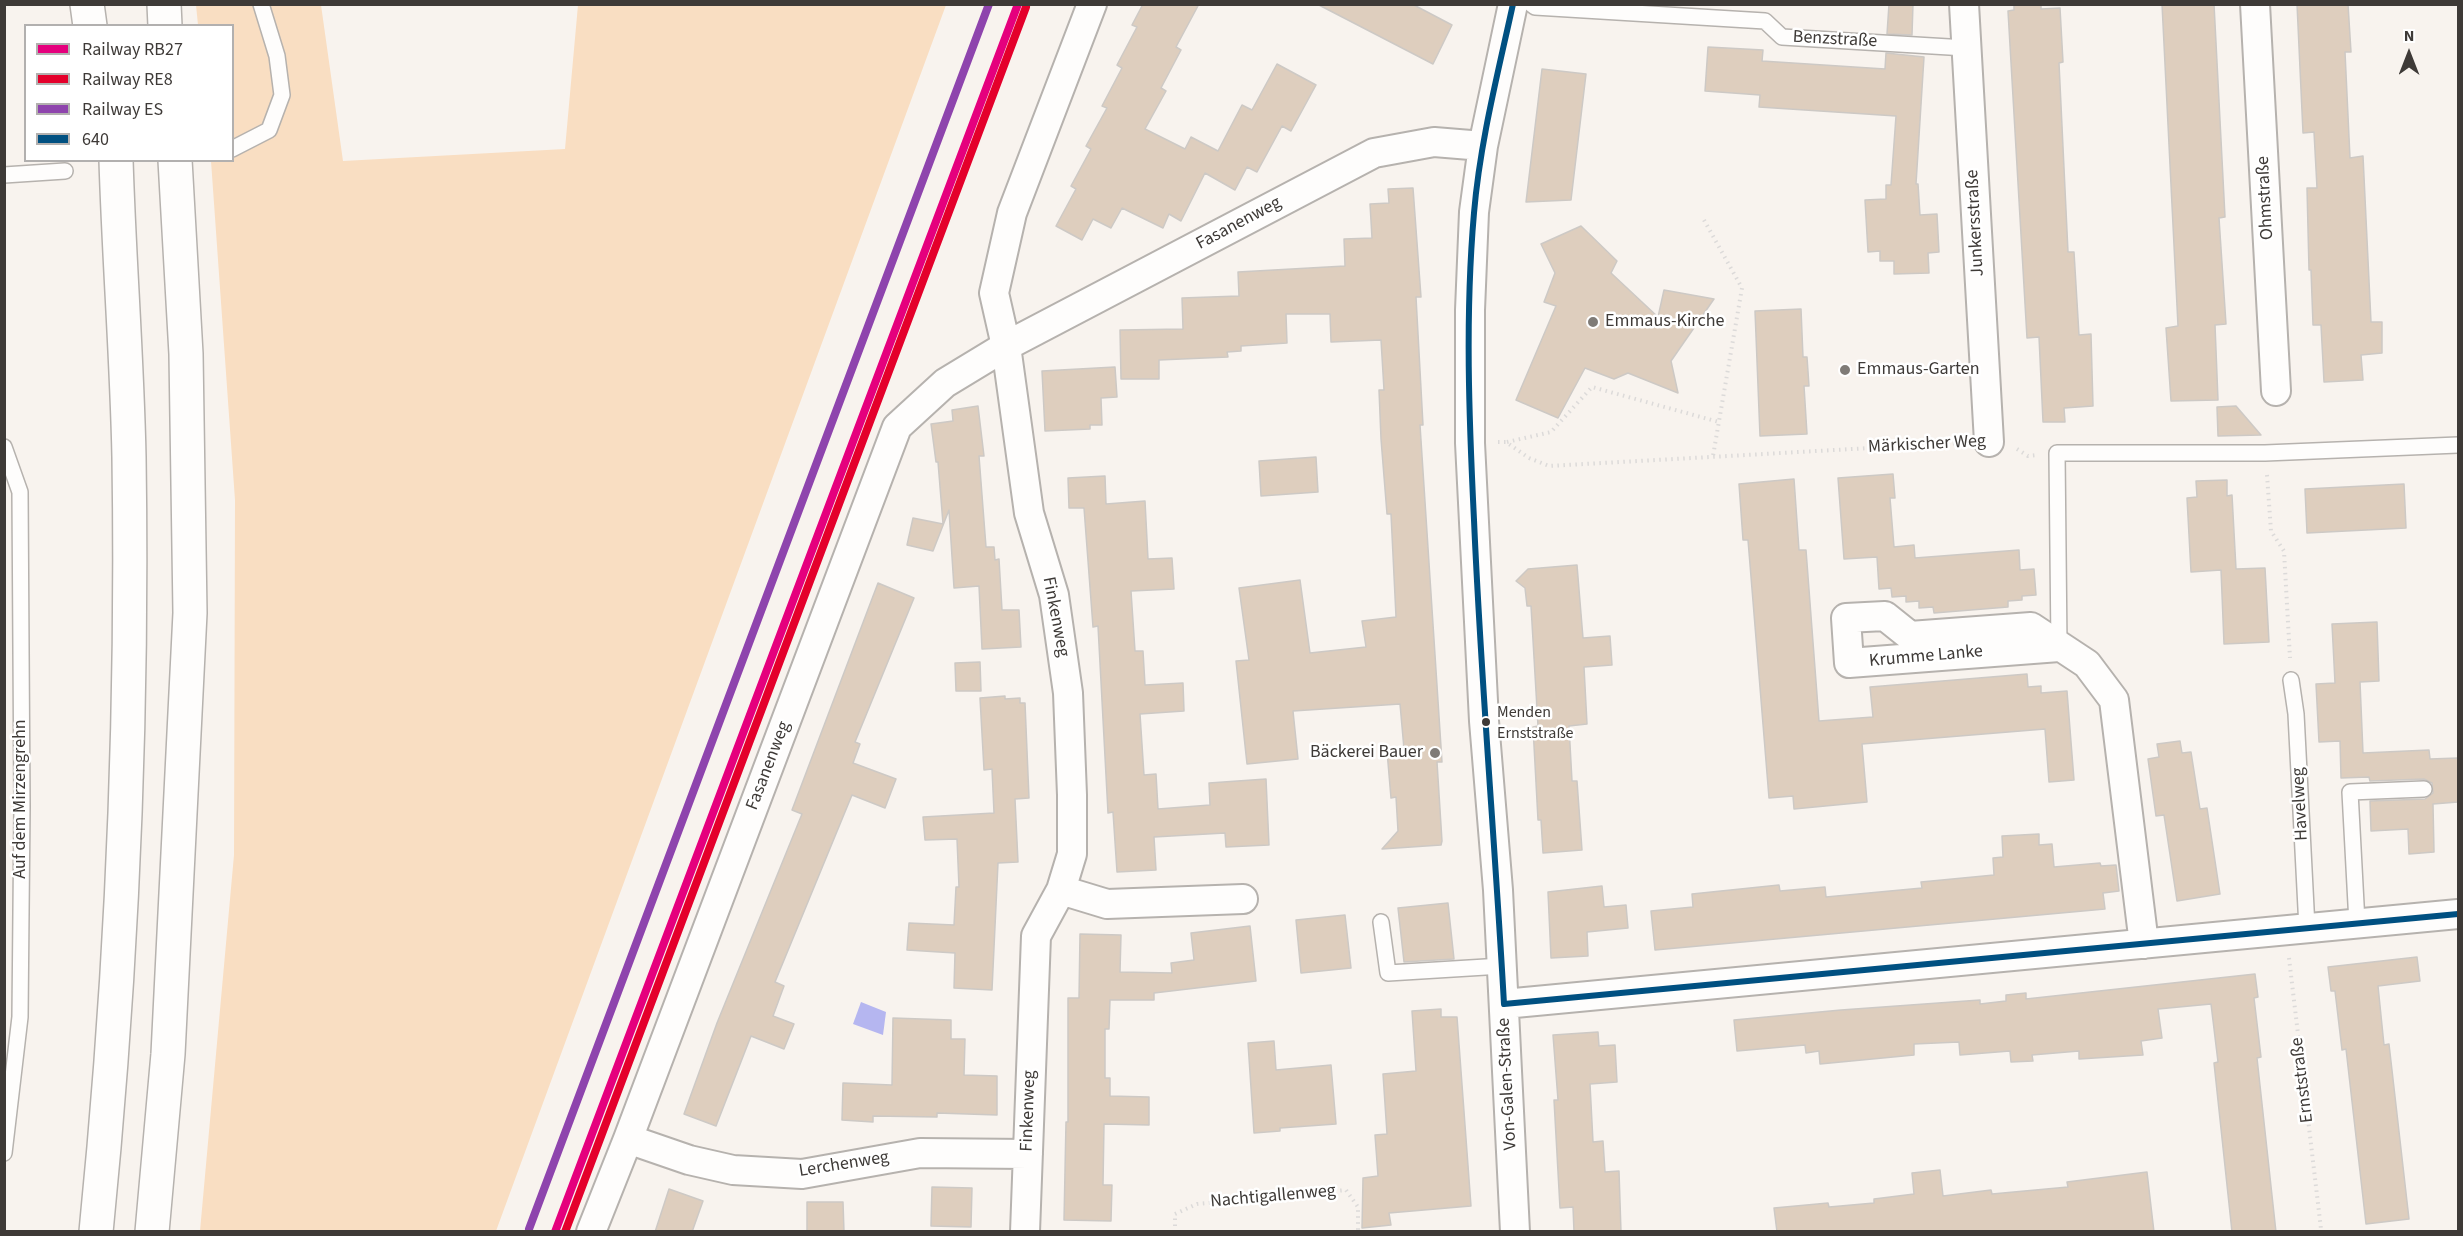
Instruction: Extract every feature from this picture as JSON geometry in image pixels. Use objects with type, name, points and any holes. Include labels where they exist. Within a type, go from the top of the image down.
[{"type":"highway","points":[[87,4],[90,24]]},
{"type":"highway","points":[[110,4],[111,24]]},
{"type":"highway","points":[[164,4],[165,24]]},
{"type":"highway","points":[[152,1232],[168,1054],[190,613],[186,354],[176,162]]},
{"type":"highway","points":[[96,1232],[117,985],[129,684],[128,444],[115,168]]},
{"type":"street","points":[[1006,346],[994,293],[1012,213],[1092,4]]},
{"type":"street","name":"Von-Galen-Straße","points":[[1513,4],[1483,146],[1474,212],[1470,443],[1484,721],[1502,966],[1515,1232]]},
{"type":"street","name":"Junkersstraße","points":[[1964,4],[1989,442]]},
{"type":"street","name":"Ohmstraße","points":[[2255,4],[2276,391]]},
{"type":"street","name":"Fasanenweg","points":[[591,1232],[897,426],[945,383],[1006,346],[1374,153],[1434,142],[1483,146]]},
{"type":"street","name":"Finkenweg","points":[[1006,346],[1029,513],[1054,595],[1068,693],[1072,854],[1061,890],[1036,936],[1025,1232]]},
{"type":"street","name":"Krumme Lanke","points":[[2059,647],[1849,663],[1846,618],[1885,616],[1910,636],[2031,627],[2086,664],[2114,700],[2144,944]]},
{"type":"street","points":[[1061,890],[1107,904],[1243,899]]},
{"type":"street","points":[[1504,1004],[2458,914]]},
{"type":"street","name":"Lerchenweg","points":[[628,1139],[689,1160],[733,1170],[802,1174],[920,1153],[1028,1154]]},
{"type":"lane","points":[[234,148],[269,130],[282,95],[277,56],[261,4]]},
{"type":"lane","name":"Benzstraße","points":[[1531,4],[1535,7],[1765,21],[1782,37],[1966,48]]},
{"type":"lane","points":[[4,176],[65,171]]},
{"type":"lane","points":[[2059,647],[2057,453],[2265,453],[2458,445]]},
{"type":"lane","name":"Auf dem Mirzengrehn","points":[[4,447],[20,492],[22,819],[20,1017],[4,1153]]},
{"type":"lane","name":"Havelweg","points":[[2291,680],[2296,714],[2297,929]]},
{"type":"lane","points":[[2357,923],[2350,792],[2424,789]]},
{"type":"lane","points":[[1382,922],[1388,973],[1502,966]]},
{"type":"path","points":[[1704,220],[1742,288],[1713,456]]},
{"type":"path","points":[[1470,443],[1506,442],[1551,432],[1592,387],[1719,422]]},
{"type":"path","name":"Märkischer Weg","points":[[1506,442],[1530,458],[1549,466],[1989,442],[2005,442],[2028,456],[2057,453]]},
{"type":"path","points":[[2265,453],[2271,531],[2284,551],[2291,680]]},
{"type":"path","name":"Ernststraße","points":[[2297,929],[2321,1229]]},
{"type":"path","name":"Nachtigallenweg","points":[[1175,1232],[1175,1214],[1197,1204],[1346,1190],[1358,1207],[1358,1232]]},
{"type":"shaded area","points":[[196,5],[321,5],[343,161],[565,149],[578,5],[946,5],[496,1231],[200,1231],[234,855],[235,500],[211,162],[234,162],[234,24],[198,24]]},
{"type":"water","points":[[861,1002],[886,1012],[883,1035],[853,1024]]},
{"type":"building","points":[[1143,4],[1199,4],[1176,47],[1181,50],[1161,88],[1166,91],[1145,129],[1185,149],[1191,137],[1218,151],[1242,105],[1252,110],[1277,64],[1316,85],[1291,131],[1282,126],[1257,172],[1247,167],[1235,190],[1205,173],[1181,221],[1169,214],[1163,228],[1122,208],[1111,228],[1093,219],[1082,240],[1056,226],[1076,189],[1071,186],[1091,149],[1086,146],[1107,108],[1102,106],[1122,68],[1117,65],[1137,27],[1132,25]]},
{"type":"building","points":[[1317,4],[1412,4],[1452,25],[1433,64]]},
{"type":"building","points":[[1889,4],[1913,4],[1912,35],[1887,34]]},
{"type":"building","points":[[2014,4],[2041,4],[2041,9],[2060,8],[2063,62],[2059,63],[2068,252],[2074,252],[2079,335],[2091,334],[2093,406],[2064,408],[2065,422],[2043,422],[2039,337],[2027,338],[2008,11],[2014,10]]},
{"type":"building","points":[[2162,4],[2214,4],[2225,217],[2219,218],[2226,324],[2215,325],[2218,400],[2171,401],[2166,328],[2178,326]]},
{"type":"building","points":[[2297,4],[2348,4],[2351,52],[2345,52],[2350,158],[2363,156],[2371,322],[2382,322],[2382,353],[2361,355],[2363,380],[2324,382],[2321,325],[2313,325],[2307,188],[2317,188],[2314,132],[2303,133]]},
{"type":"building","points":[[1708,47],[1763,50],[1762,61],[1885,69],[1886,53],[1924,57],[1916,184],[1918,184],[1920,215],[1937,214],[1939,252],[1928,253],[1929,273],[1894,274],[1894,261],[1880,261],[1880,251],[1868,252],[1865,200],[1886,199],[1886,185],[1891,185],[1896,116],[1759,107],[1760,95],[1705,91]]},
{"type":"building","points":[[1542,69],[1586,74],[1571,200],[1526,202]]},
{"type":"building","points":[[1413,188],[1421,297],[1416,297],[1423,425],[1420,425],[1442,762],[1437,762],[1442,841],[1441,845],[1382,849],[1398,831],[1396,797],[1391,798],[1387,751],[1404,749],[1400,704],[1293,711],[1298,759],[1247,764],[1236,661],[1249,660],[1239,588],[1300,580],[1310,653],[1366,647],[1362,621],[1396,617],[1391,514],[1387,514],[1381,439],[1379,390],[1384,390],[1381,340],[1331,342],[1330,314],[1286,314],[1287,343],[1241,346],[1241,351],[1227,352],[1228,357],[1159,360],[1159,379],[1121,379],[1120,330],[1183,329],[1182,298],[1239,296],[1238,272],[1345,266],[1344,239],[1372,238],[1370,204],[1389,203],[1388,189]]},
{"type":"building","name":"Emmaus-Kirche","points":[[1581,226],[1617,261],[1611,273],[1658,317],[1664,290],[1714,299],[1671,361],[1678,393],[1628,373],[1614,379],[1585,368],[1558,418],[1516,400],[1556,306],[1544,302],[1555,273],[1541,244]]},
{"type":"building","points":[[1801,309],[1803,357],[1807,357],[1809,386],[1804,386],[1807,434],[1760,436],[1755,311]]},
{"type":"building","points":[[1115,367],[1117,397],[1101,398],[1102,425],[1090,425],[1090,429],[1045,431],[1042,371]]},
{"type":"building","points":[[978,406],[984,456],[979,456],[986,547],[994,547],[995,560],[999,559],[1002,610],[1019,610],[1021,647],[982,649],[979,586],[954,588],[949,510],[933,551],[907,545],[913,518],[943,524],[938,462],[936,462],[931,424],[953,421],[952,410]]},
{"type":"building","points":[[2236,406],[2261,435],[2218,436],[2217,407]]},
{"type":"building","points":[[1316,457],[1318,492],[1261,496],[1259,461]]},
{"type":"building","points":[[1893,474],[1895,498],[1890,498],[1894,547],[1914,545],[1915,558],[2019,550],[2020,570],[2034,569],[2036,595],[2022,596],[2022,600],[2008,601],[2008,607],[1934,613],[1933,607],[1919,608],[1919,601],[1906,602],[1906,596],[1892,597],[1891,588],[1879,589],[1877,557],[1844,559],[1838,478]]},
{"type":"building","points":[[1105,476],[1106,504],[1145,501],[1148,559],[1172,558],[1174,589],[1131,591],[1135,651],[1143,651],[1145,685],[1183,683],[1184,711],[1140,714],[1144,775],[1156,774],[1158,809],[1210,805],[1209,783],[1266,779],[1269,845],[1226,847],[1225,833],[1154,837],[1156,870],[1117,872],[1113,812],[1108,813],[1098,626],[1093,627],[1084,508],[1069,508],[1068,478]]},
{"type":"building","points":[[1794,479],[1799,550],[1806,550],[1819,721],[1873,717],[1870,687],[2027,674],[2028,687],[2041,686],[2041,693],[2067,691],[2074,780],[2049,782],[2045,729],[1862,744],[1867,802],[1794,809],[1793,796],[1769,798],[1748,540],[1743,540],[1739,484]]},
{"type":"building","points":[[2227,480],[2227,496],[2232,495],[2236,569],[2265,568],[2269,642],[2224,644],[2221,570],[2191,572],[2187,498],[2197,497],[2196,481]]},
{"type":"building","points":[[2404,484],[2406,528],[2307,533],[2305,489]]},
{"type":"building","points":[[1577,565],[1583,638],[1610,636],[1612,665],[1584,667],[1587,724],[1569,726],[1572,781],[1577,781],[1582,850],[1543,853],[1541,820],[1538,820],[1533,727],[1538,726],[1531,606],[1527,606],[1525,588],[1516,581],[1528,569]]},
{"type":"building","points":[[878,583],[914,598],[855,742],[860,744],[853,763],[896,779],[885,808],[852,795],[775,982],[784,986],[773,1016],[794,1024],[784,1049],[751,1036],[716,1126],[684,1114],[717,1023],[802,814],[792,810]]},
{"type":"building","points":[[2377,622],[2379,681],[2360,682],[2363,753],[2429,750],[2430,759],[2458,758],[2458,802],[2433,804],[2434,852],[2409,854],[2408,829],[2371,831],[2370,801],[2425,799],[2433,793],[2432,783],[2424,779],[2370,781],[2369,777],[2341,778],[2340,741],[2319,742],[2316,684],[2335,683],[2332,624]]},
{"type":"building","points":[[980,662],[981,691],[956,691],[955,663]]},
{"type":"building","points":[[1005,696],[1005,699],[1020,698],[1020,703],[1025,703],[1029,798],[1015,799],[1018,862],[998,863],[992,990],[954,988],[955,953],[907,950],[909,923],[954,925],[956,887],[959,887],[957,839],[925,840],[923,817],[994,813],[992,769],[984,770],[980,698]]},
{"type":"building","points":[[2180,741],[2182,753],[2191,752],[2200,809],[2207,808],[2220,894],[2177,901],[2164,815],[2156,816],[2148,759],[2159,757],[2157,744]]},
{"type":"building","points":[[2039,834],[2039,845],[2052,844],[2054,867],[2100,863],[2101,866],[2116,865],[2119,891],[2103,893],[2105,909],[1655,950],[1651,911],[1693,907],[1692,894],[1779,885],[1780,891],[1825,887],[1826,897],[1922,888],[1921,882],[1994,875],[1993,858],[2003,857],[2002,836]]},
{"type":"building","points":[[1602,886],[1604,907],[1626,905],[1628,928],[1587,932],[1588,956],[1551,958],[1548,892]]},
{"type":"building","points":[[1448,903],[1454,959],[1404,962],[1398,908]]},
{"type":"building","points":[[1345,915],[1351,968],[1301,973],[1296,920]]},
{"type":"building","points":[[1250,926],[1256,981],[1154,993],[1154,1000],[1110,1000],[1109,1029],[1105,1029],[1105,1078],[1110,1078],[1110,1096],[1149,1097],[1149,1125],[1104,1124],[1103,1185],[1112,1185],[1111,1221],[1064,1220],[1066,1122],[1068,1122],[1068,998],[1079,998],[1080,934],[1121,935],[1120,972],[1172,973],[1171,963],[1194,960],[1191,933]]},
{"type":"building","points":[[2417,957],[2420,981],[2378,986],[2384,1045],[2389,1044],[2409,1219],[2366,1224],[2346,1049],[2342,1050],[2335,991],[2331,991],[2328,967]]},
{"type":"building","points":[[2255,974],[2258,997],[2254,998],[2261,1057],[2257,1058],[2276,1232],[2232,1232],[2214,1063],[2218,1062],[2211,1004],[2158,1009],[2162,1038],[2141,1041],[2143,1055],[2079,1059],[2079,1051],[2032,1055],[2033,1061],[2011,1062],[2010,1051],[1960,1055],[1959,1042],[1914,1044],[1914,1055],[1820,1064],[1819,1051],[1806,1053],[1805,1045],[1737,1051],[1734,1020],[1980,1000],[1980,1004],[2006,1001],[2006,995],[2026,993],[2026,999]]},
{"type":"building","points":[[1441,1009],[1441,1017],[1457,1017],[1471,1206],[1389,1213],[1391,1225],[1362,1228],[1363,1178],[1378,1176],[1375,1135],[1387,1134],[1383,1074],[1416,1071],[1412,1011]]},
{"type":"building","points":[[893,1018],[951,1020],[951,1039],[965,1039],[964,1075],[997,1076],[997,1115],[937,1113],[937,1117],[873,1116],[873,1122],[842,1120],[843,1083],[892,1085]]},
{"type":"building","points":[[1598,1032],[1599,1046],[1615,1045],[1617,1082],[1590,1084],[1593,1142],[1603,1141],[1605,1172],[1619,1171],[1621,1232],[1574,1232],[1573,1207],[1560,1208],[1554,1100],[1558,1100],[1553,1035]]},
{"type":"building","points":[[1274,1041],[1276,1070],[1331,1065],[1336,1124],[1280,1128],[1280,1131],[1254,1133],[1248,1043]]},
{"type":"building","points":[[1940,1170],[1943,1196],[1991,1190],[1992,1194],[2068,1187],[2067,1182],[2147,1172],[2154,1232],[1777,1232],[1774,1208],[1828,1203],[1829,1207],[1874,1203],[1874,1199],[1914,1194],[1912,1173]]},
{"type":"building","points":[[932,1187],[972,1188],[971,1227],[931,1226]]},
{"type":"building","points":[[669,1189],[703,1201],[692,1232],[655,1232]]},
{"type":"building","points":[[807,1202],[843,1202],[844,1232],[807,1232]]},
{"type":"rail line","name":"ES","points":[[529,1229],[989,4]]},
{"type":"rail line","name":"RB27","points":[[555,1232],[1018,4]]},
{"type":"rail line","name":"RE8","points":[[565,1232],[1026,7]]},
{"type":"transit line","name":"640","points":[[1504,1004],[1477,581],[1469,328],[1471,251],[1477,186],[1490,108],[1513,4]]},
{"type":"transit line","name":"640","points":[[1504,1004],[2458,914]]},
{"type":"place","name":"Emmaus-Kirche","points":[[1593,322]]},
{"type":"place","name":"Emmaus-Garten","points":[[1845,370]]},
{"type":"place","name":"Menden Ernststraße","points":[[1486,722]]},
{"type":"place","name":"Bäckerei Bauer","points":[[1435,753]]}]
